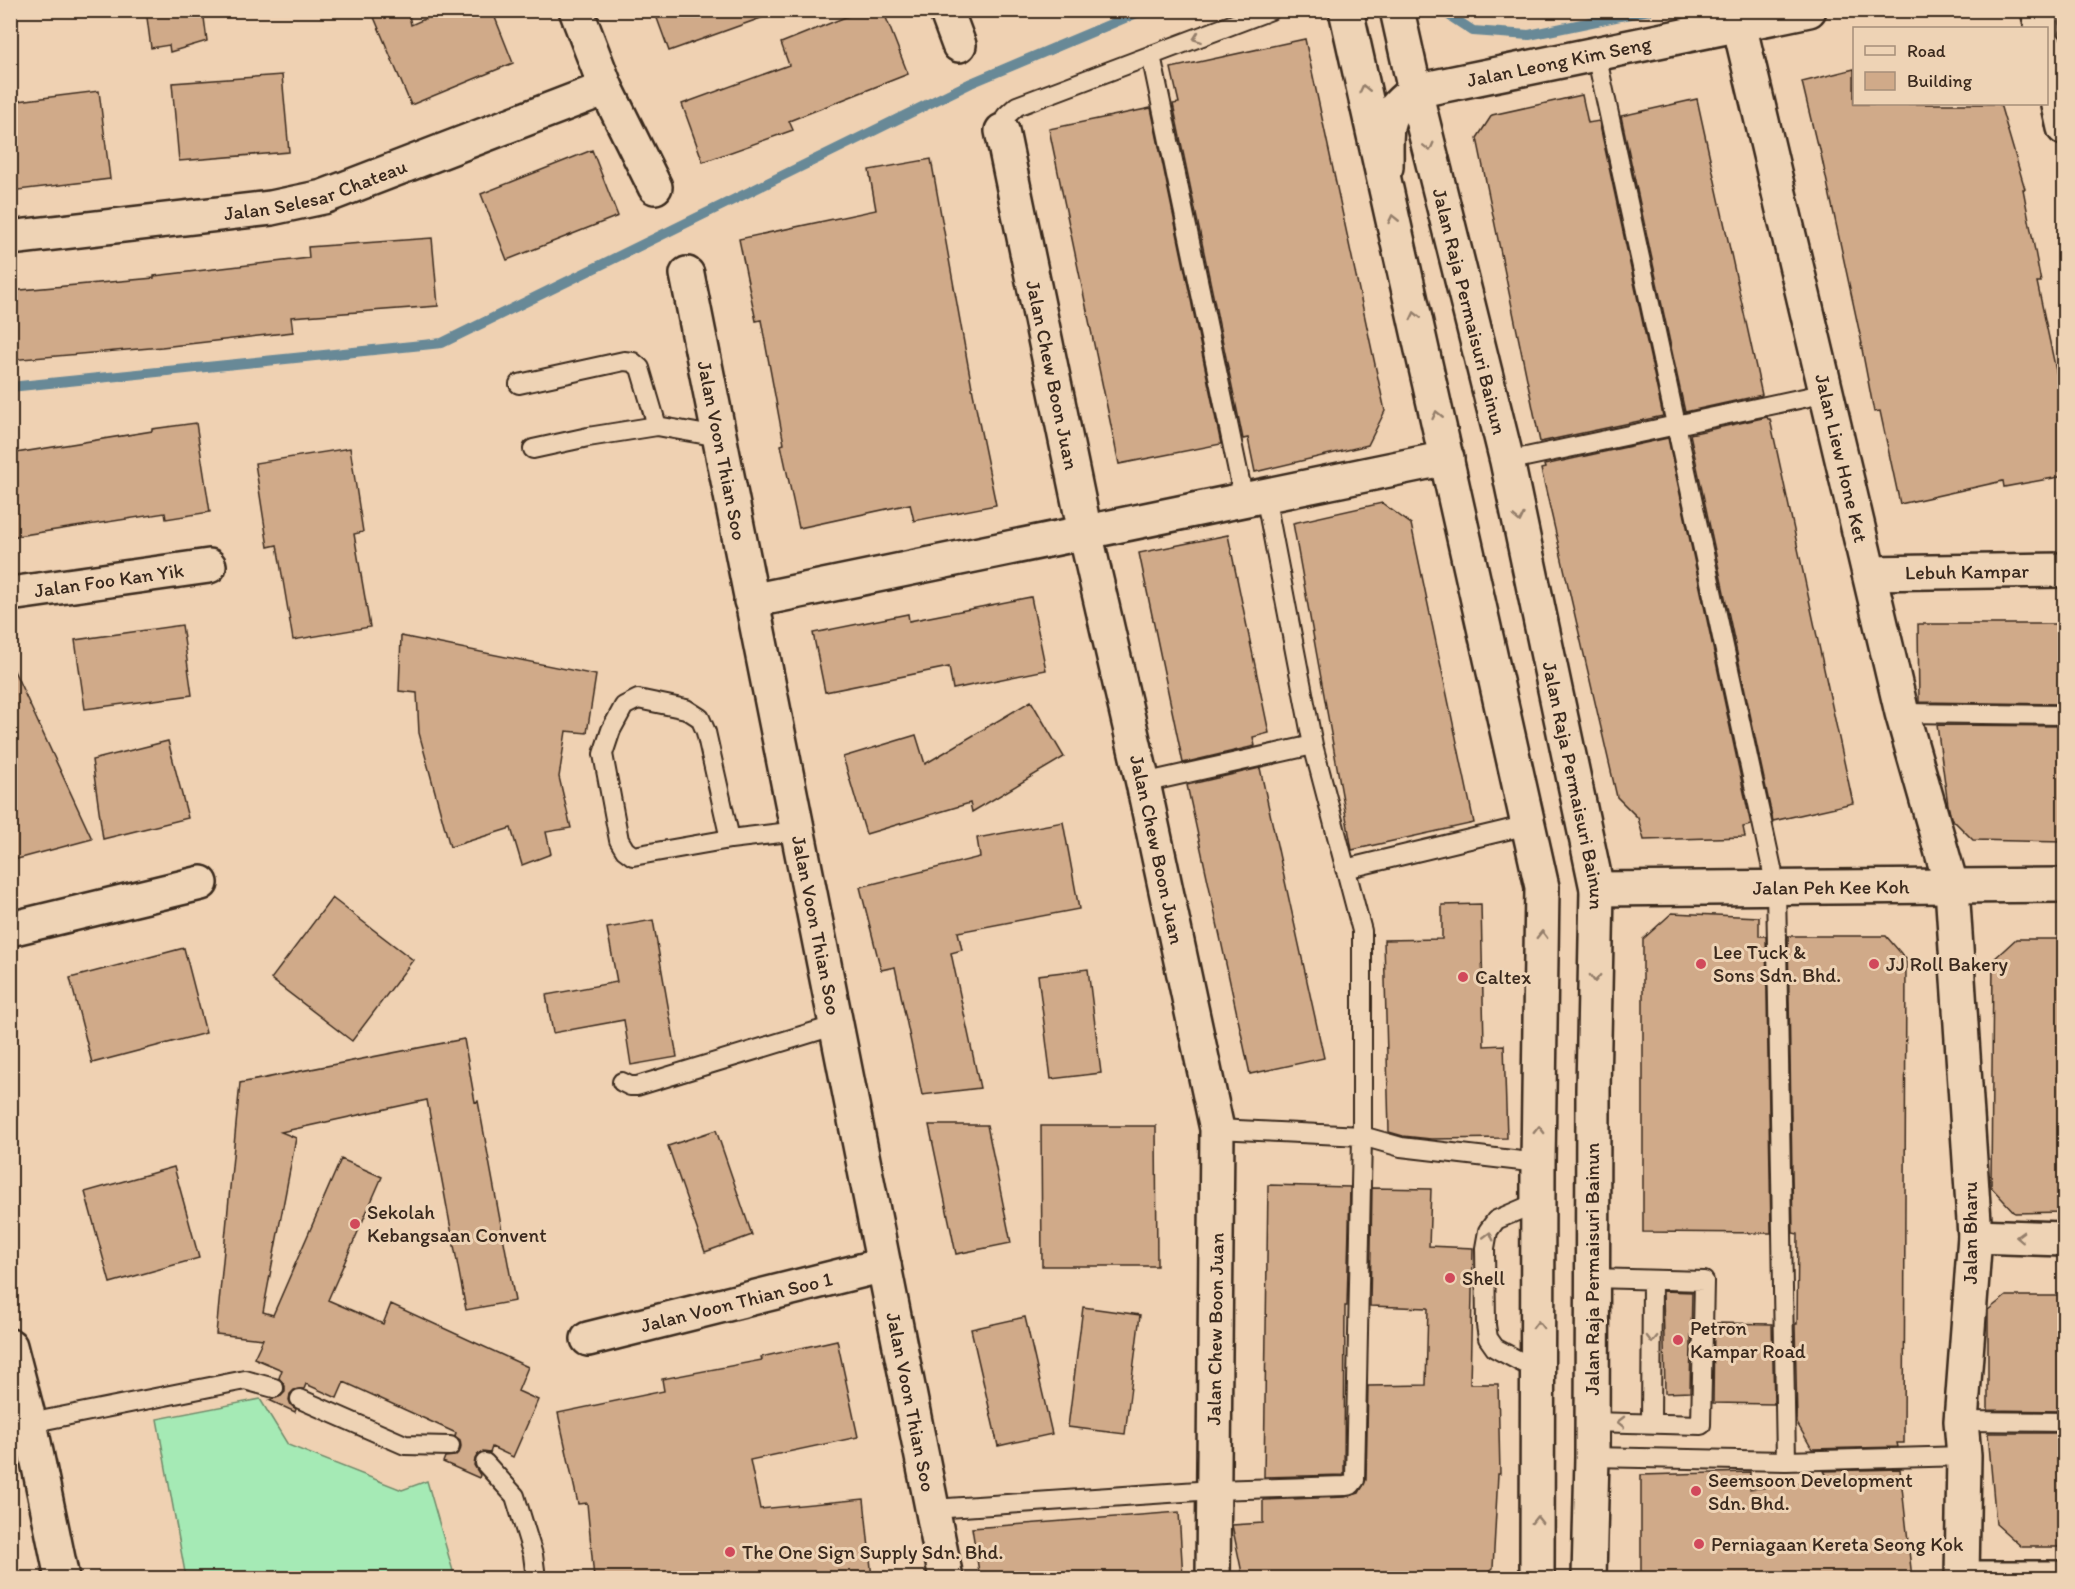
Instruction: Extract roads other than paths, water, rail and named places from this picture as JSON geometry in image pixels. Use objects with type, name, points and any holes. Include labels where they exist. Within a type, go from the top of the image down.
[{"type":"street","points":[[576,10],[606,88],[655,187]]},
{"type":"street","points":[[946,10],[959,45]]},
{"type":"street","points":[[1346,10],[1542,887],[1538,1163],[1537,1578]]},
{"type":"street","name":"Jalan Raja Permaisuri Bainun","points":[[1397,10],[1415,91],[1508,461],[1597,889],[1589,1578]]},
{"type":"street","name":"Jalan Leong Kim Seng","points":[[1415,91],[1809,10]]},
{"type":"street","points":[[2038,10],[2042,27]]},
{"type":"street","name":"Jalan Liew Hone Ket","points":[[1739,24],[1902,713],[1952,888]]},
{"type":"street","points":[[2048,56],[2064,128]]},
{"type":"street","name":"Jalan Selesar Chateau","points":[[10,238],[271,208],[323,197],[606,88]]},
{"type":"street","points":[[1386,187],[1386,126],[1393,110],[1415,91]]},
{"type":"street","name":"Jalan Chew Boon Juan","points":[[1002,131],[1084,532],[1143,783],[1217,1129],[1212,1578]]},
{"type":"street","name":"Jalan Voon Thian Soo","points":[[687,274],[946,1578]]},
{"type":"street","points":[[751,601],[1447,458]]},
{"type":"street","name":"Jalan Foo Kan Yik","points":[[10,594],[209,567]]},
{"type":"street","name":"Lebuh Kampar","points":[[1869,573],[2064,570]]},
{"type":"street","points":[[10,929],[201,884]]},
{"type":"street","name":"Jalan Peh Kee Koh","points":[[1597,889],[1952,888],[2064,885]]},
{"type":"street","name":"Jalan Bharu","points":[[1952,888],[1975,1236],[1961,1420],[1964,1456],[1962,1578]]},
{"type":"street","points":[[1975,1236],[2064,1239]]},
{"type":"street","name":"Jalan Voon Thian Soo 1","points":[[588,1338],[884,1265]]},
{"type":"street","points":[[11,1347],[30,1423],[62,1578]]},
{"type":"street","points":[[1962,1578],[2064,1578]]},
{"type":"lane","points":[[1002,131],[1006,116],[1017,106],[1271,10]]},
{"type":"lane","points":[[1596,54],[1776,888],[1786,1461]]},
{"type":"lane","points":[[933,1509],[1213,1490],[1345,1486],[1351,1485],[1355,1480],[1362,1136],[1362,932],[1313,745],[1151,56]]},
{"type":"lane","points":[[519,384],[624,361],[633,362],[640,368],[657,426]]},
{"type":"lane","points":[[1508,461],[1827,393]]},
{"type":"lane","points":[[533,449],[657,426],[719,437]]},
{"type":"lane","points":[[730,838],[706,732],[700,718],[686,709],[638,699],[624,706],[611,730],[603,754],[619,840],[625,850],[633,856],[730,838],[798,831]]},
{"type":"lane","points":[[1902,713],[2064,715]]},
{"type":"lane","points":[[1143,783],[1313,745]]},
{"type":"lane","points":[[1345,869],[1528,825]]},
{"type":"lane","points":[[622,1082],[630,1086],[637,1086],[837,1025]]},
{"type":"lane","points":[[1217,1129],[1362,1136],[1401,1147],[1538,1163]]},
{"type":"lane","points":[[1538,1202],[1496,1220],[1488,1231],[1485,1248],[1488,1338],[1494,1348],[1538,1371]]},
{"type":"lane","points":[[1592,1278],[1704,1281],[1701,1425],[1592,1422]]},
{"type":"lane","points":[[1651,1423],[1652,1281]]},
{"type":"lane","points":[[30,1423],[245,1380],[274,1388]]},
{"type":"lane","points":[[300,1399],[405,1445],[450,1446]]},
{"type":"lane","points":[[1961,1420],[2064,1422]]},
{"type":"lane","points":[[1592,1457],[1786,1461],[1964,1456]]},
{"type":"lane","points":[[485,1463],[515,1496],[533,1555],[536,1578]]},
{"type":"waterway","points":[[10,387],[442,343],[971,83],[1144,10]]},
{"type":"waterway","points":[[1441,10],[1473,31],[1529,35],[1649,10]]},
{"type":"place","name":"Lee Tuck & Sons Sdn. Bhd.","points":[[1701,964]]},
{"type":"place","name":"JJ Roll Bakery","points":[[1874,964]]},
{"type":"place","name":"Caltex","points":[[1463,977]]},
{"type":"place","name":"Sekolah Kebangsaan Convent","points":[[355,1224]]},
{"type":"place","name":"Shell","points":[[1450,1278]]},
{"type":"place","name":"Petron Kampar Road","points":[[1678,1340]]},
{"type":"place","name":"Seemsoon Development Sdn. Bhd.","points":[[1696,1491]]},
{"type":"place","name":"Perniagaan Kereta Seong Kok","points":[[1699,1544]]},
{"type":"place","name":"The One Sign Supply Sdn. Bhd.","points":[[730,1552]]}]
